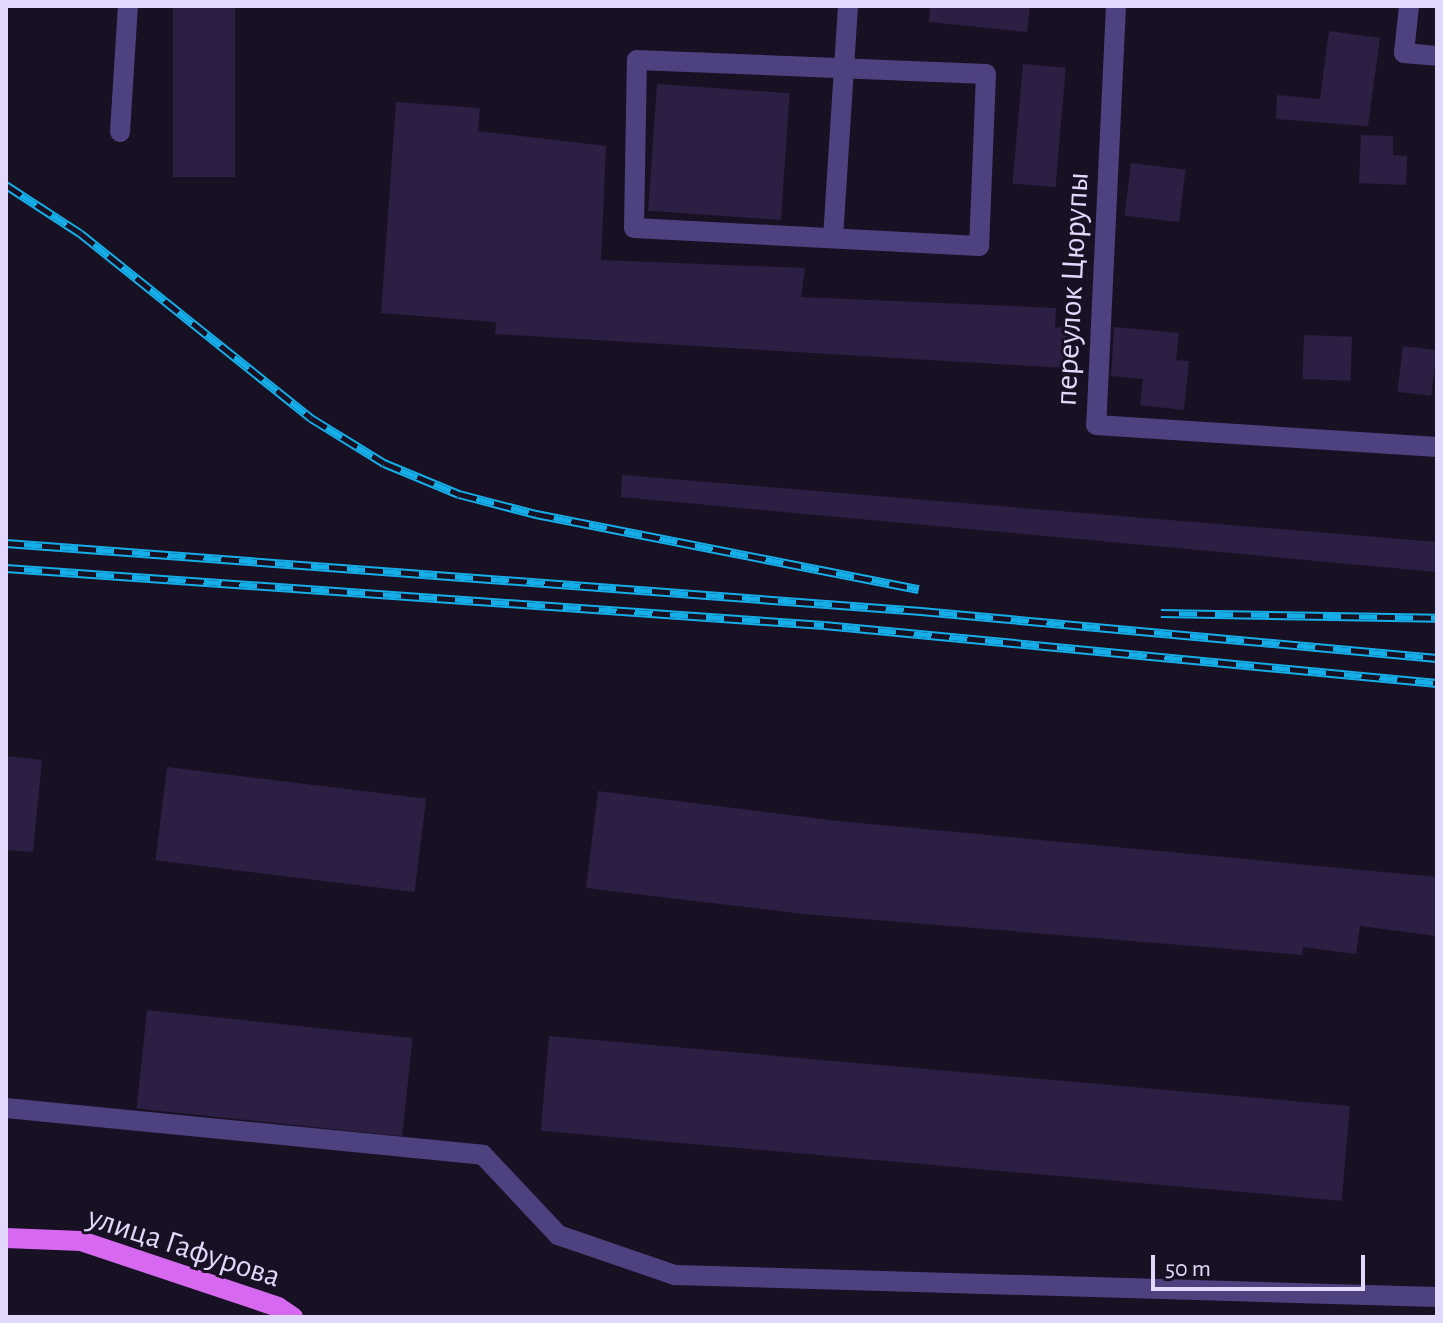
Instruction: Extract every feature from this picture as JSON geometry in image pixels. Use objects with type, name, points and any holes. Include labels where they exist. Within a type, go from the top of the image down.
[{"type":"main road","name":"улица Гафурова","points":[[6,1238],[81,1241],[278,1307],[293,1317]]},
{"type":"street","points":[[120,132],[128,6]]},
{"type":"street","points":[[833,238],[848,6]]},
{"type":"street","name":"переулок Цюрупы","points":[[1116,6],[1096,425],[1437,447]]},
{"type":"street","points":[[1409,6],[1404,53],[1437,56]]},
{"type":"street","points":[[637,60],[845,68],[986,74],[979,246],[634,228],[637,60]]},
{"type":"street","points":[[6,1108],[483,1155],[558,1235],[675,1275],[1437,1297]]},
{"type":"building","points":[[173,6],[235,6],[235,177],[173,177]]},
{"type":"building","points":[[930,6],[1030,6],[1027,32],[929,22]]},
{"type":"building","points":[[1329,31],[1380,38],[1368,126],[1276,119],[1277,95],[1320,99]]},
{"type":"building","points":[[1023,64],[1066,68],[1055,187],[1013,184]]},
{"type":"building","points":[[657,84],[790,93],[781,220],[648,211]]},
{"type":"building","points":[[396,102],[480,108],[478,131],[606,146],[601,260],[805,268],[801,297],[1056,308],[1055,328],[1069,326],[1065,368],[495,334],[496,322],[381,313]]},
{"type":"building","points":[[1361,135],[1393,136],[1393,155],[1407,156],[1406,185],[1359,183]]},
{"type":"building","points":[[1131,163],[1186,170],[1179,222],[1125,216]]},
{"type":"building","points":[[1114,327],[1179,333],[1176,360],[1189,361],[1184,410],[1140,405],[1143,379],[1111,376]]},
{"type":"building","points":[[1304,335],[1352,337],[1350,381],[1302,379]]},
{"type":"building","points":[[1403,346],[1437,350],[1431,396],[1397,392]]},
{"type":"building","points":[[622,475],[1437,542],[1437,572],[621,497]]},
{"type":"building","points":[[6,756],[42,760],[33,852],[6,850]]},
{"type":"building","points":[[167,767],[426,799],[415,892],[156,860]]},
{"type":"building","points":[[598,791],[838,821],[1437,877],[1437,936],[1360,926],[1356,954],[1303,947],[1302,955],[804,914],[586,888]]},
{"type":"building","points":[[147,1010],[413,1038],[402,1136],[137,1108]]},
{"type":"building","points":[[549,1036],[1350,1106],[1342,1201],[541,1131]]},
{"type":"railway","points":[[6,185],[80,233],[311,418],[384,463],[459,494],[536,514],[919,589]]},
{"type":"railway","points":[[6,543],[921,611],[1437,658]]},
{"type":"railway","points":[[6,568],[824,625],[1437,683]]},
{"type":"railway","points":[[1161,613],[1437,618]]}]
